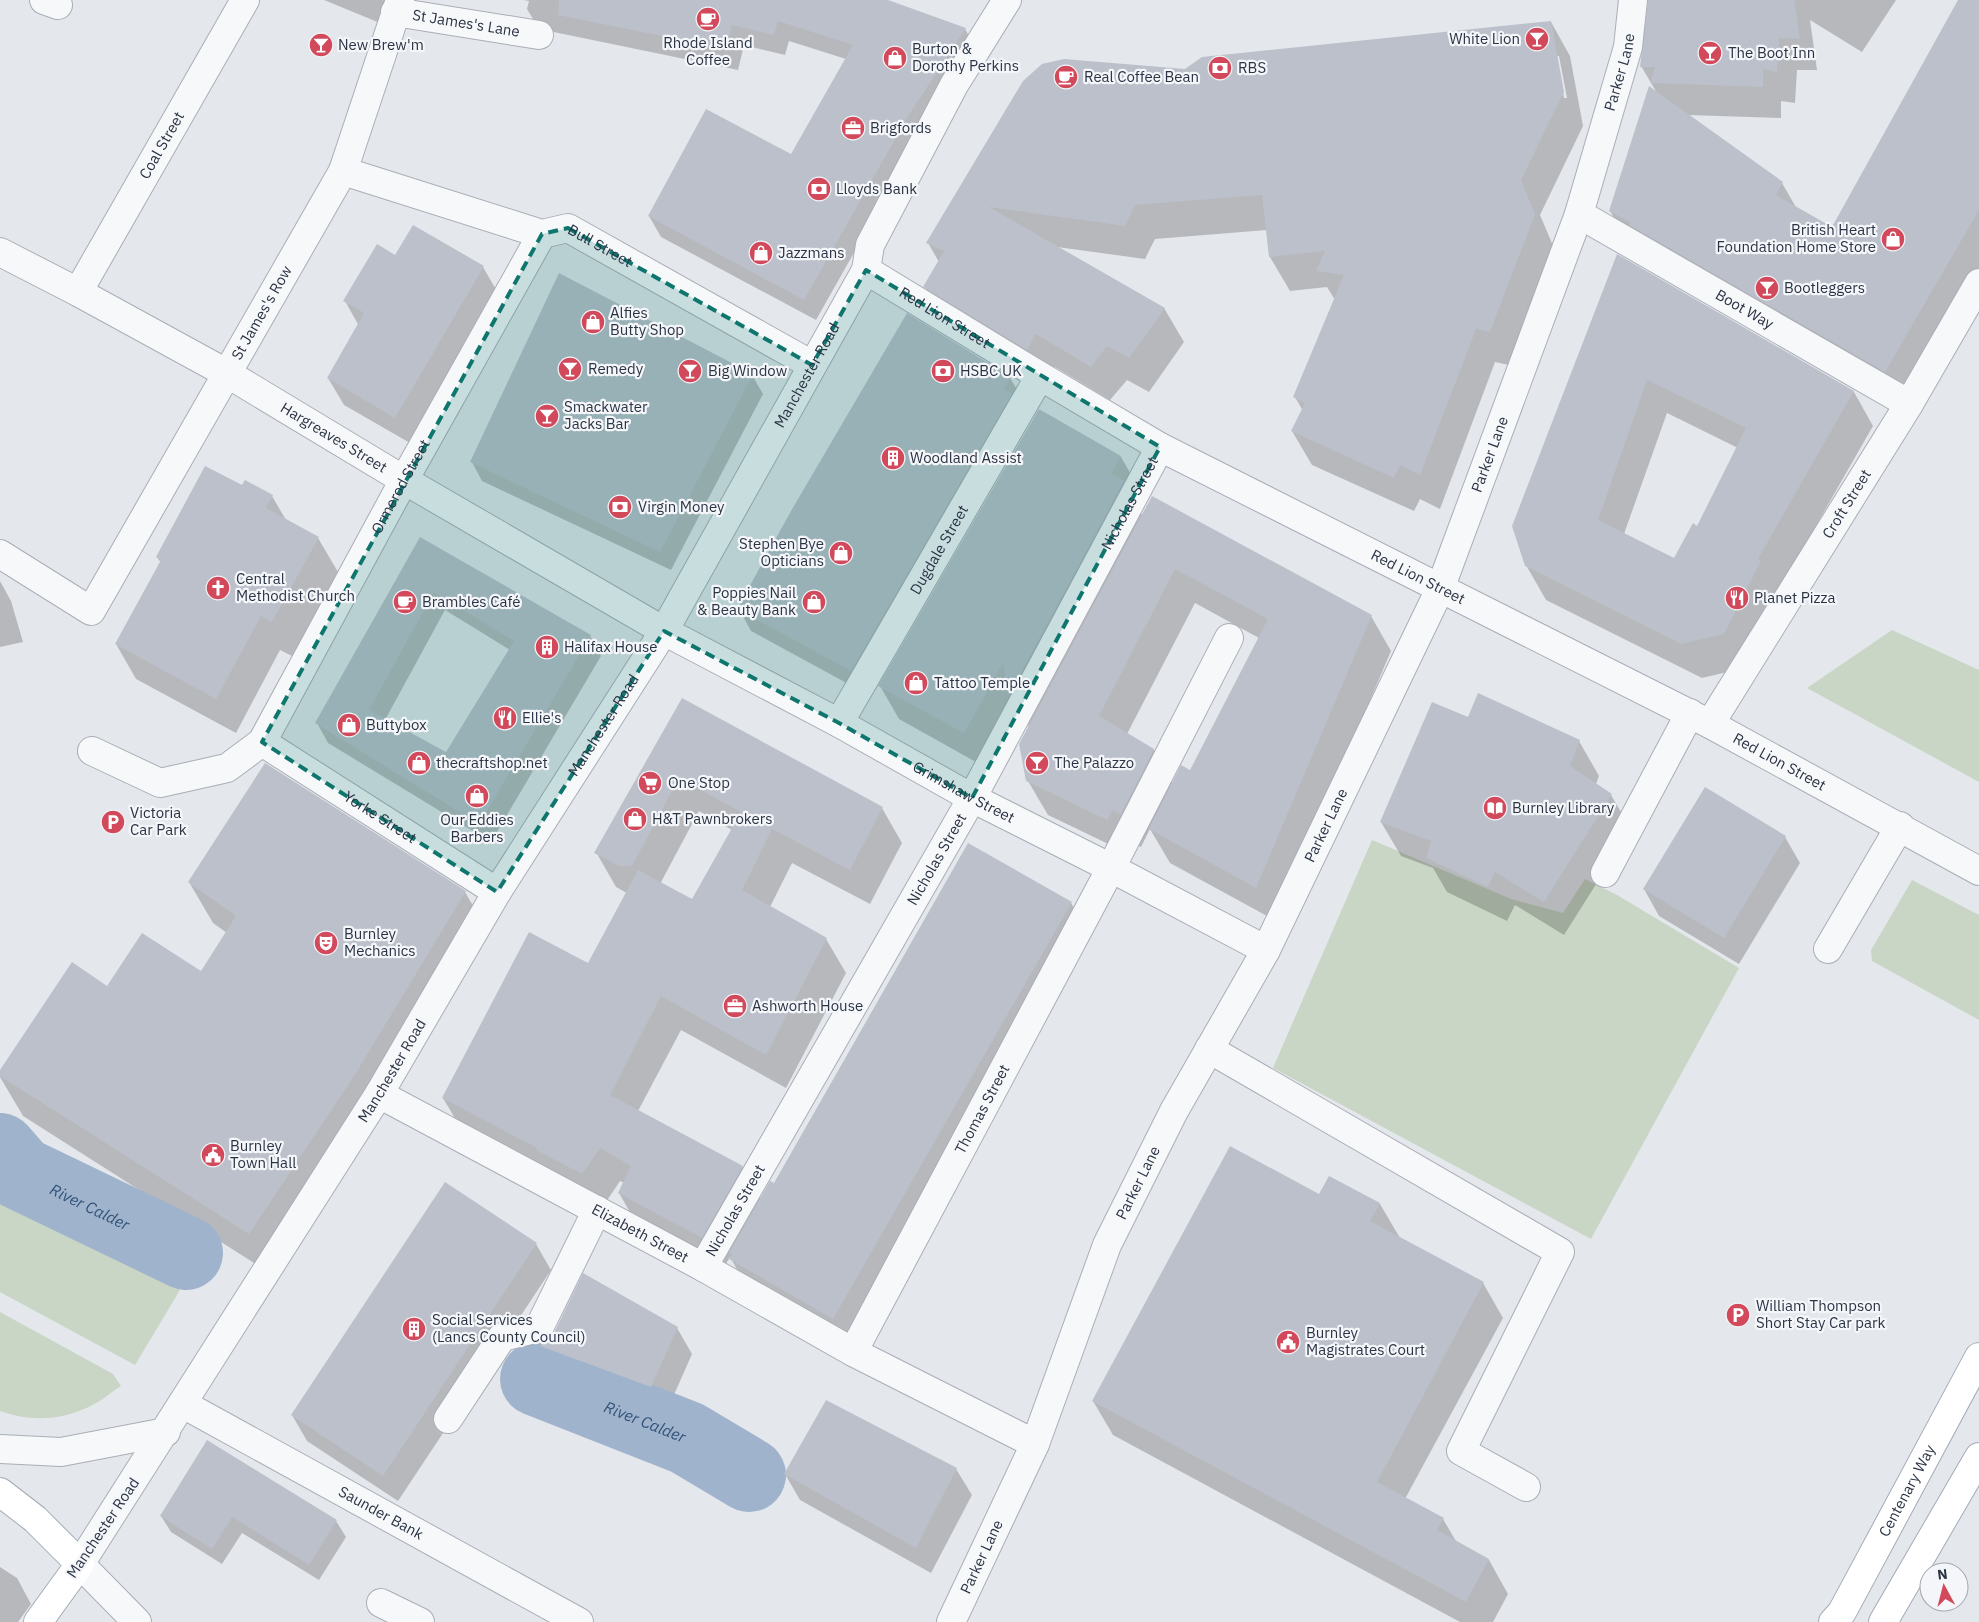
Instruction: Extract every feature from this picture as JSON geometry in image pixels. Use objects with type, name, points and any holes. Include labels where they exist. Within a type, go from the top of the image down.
[{"type":"main road","name":"Centenary Way","points":[[1834,1622],[1842,1612],[1979,1357]]},
{"type":"main road","points":[[1884,1622],[1979,1457]]},
{"type":"main road","points":[[0,1492],[35,1519],[80,1564]]},
{"type":"main road","name":"Manchester Road","points":[[38,1622],[80,1564]]},
{"type":"street","name":"Coal Street","points":[[78,292],[245,0]]},
{"type":"street","name":"Manchester Road","points":[[80,1564],[166,1432],[379,1094],[498,892],[664,631],[866,270],[870,245],[954,85],[1007,0]]},
{"type":"street","name":"Parker Lane","points":[[951,1622],[1035,1444],[1107,1245],[1174,1111],[1266,950],[1440,589],[1579,214],[1628,47],[1633,0]]},
{"type":"street","name":"St James's Lane","points":[[397,6],[538,35]]},
{"type":"street","name":"St James's Row","points":[[0,554],[91,611],[343,171],[397,6]]},
{"type":"street","points":[[343,171],[542,234]]},
{"type":"street","name":"Boot Way","points":[[1579,214],[1909,404]]},
{"type":"street","name":"Bull Street","points":[[542,234],[568,228],[812,365]]},
{"type":"street","name":"Ormerod Street","points":[[262,742],[404,480],[542,234]]},
{"type":"street","name":"Hargreaves Street","points":[[0,252],[78,292],[228,374],[404,480],[664,631]]},
{"type":"street","name":"Red Lion Street","points":[[866,270],[1160,447],[1700,718],[1979,871]]},
{"type":"street","name":"Croft Street","points":[[1606,873],[1700,718],[1909,404],[1979,283]]},
{"type":"street","name":"Dugdale Street","points":[[839,722],[1040,376]]},
{"type":"street","name":"Nicholas Street","points":[[703,1267],[972,798],[1160,447]]},
{"type":"street","name":"Grimshaw Street","points":[[664,631],[839,722],[972,798],[1111,868],[1266,950]]},
{"type":"street","name":"Thomas Street","points":[[853,1352],[1111,868],[1229,638]]},
{"type":"street","points":[[92,751],[160,783],[227,768],[262,742]]},
{"type":"street","name":"Yorke Street","points":[[262,742],[498,892]]},
{"type":"street","points":[[1828,950],[1900,826]]},
{"type":"street","points":[[1931,843],[1979,852]]},
{"type":"street","points":[[1209,1049],[1560,1252],[1461,1451],[1526,1487]]},
{"type":"street","name":"Elizabeth Street","points":[[379,1094],[703,1267],[853,1352],[1035,1444]]},
{"type":"street","points":[[448,1418],[502,1337],[539,1328],[597,1210]]},
{"type":"street","name":"Saunder Bank","points":[[183,1404],[579,1622]]},
{"type":"street","points":[[0,1449],[61,1452],[166,1432]]},
{"type":"street","points":[[80,1564],[137,1622]]},
{"type":"street","points":[[380,1603],[420,1622]]},
{"type":"highlighted area","points":[[568,228],[812,365],[866,270],[1160,447],[972,798],[839,723],[664,631],[497,892],[262,742],[542,234]]},
{"type":"green space","points":[[1892,630],[1979,670],[1979,782],[1807,688]]},
{"type":"green space","points":[[1372,840],[1511,899],[1563,913],[1585,879],[1617,895],[1739,968],[1591,1239],[1273,1068]]},
{"type":"green space","points":[[1912,880],[1979,915],[1979,1020],[1872,961],[1871,950]]},
{"type":"green space","points":[[0,1174],[180,1290],[135,1365],[0,1292]]},
{"type":"green space","points":[[0,1312],[113,1374],[121,1386],[89,1407],[63,1416],[32,1418],[0,1411]]},
{"type":"building","points":[[559,0],[888,0],[966,28],[910,113],[804,300],[648,216],[706,109],[791,154],[853,45],[778,21],[774,35],[732,25],[726,49],[558,15]]},
{"type":"building","name":"The Boot Inn","points":[[1648,0],[1794,0],[1800,39],[1779,38],[1777,72],[1763,69],[1763,87],[1650,83],[1655,67],[1640,67]]},
{"type":"building","points":[[1958,0],[1979,0],[1979,210],[1885,372],[1629,225],[1630,222],[1609,211],[1649,86],[1783,182],[1776,195],[1832,227]]},
{"type":"building","points":[[1551,21],[1564,92],[1521,180],[1535,214],[1490,332],[1476,329],[1420,475],[1400,465],[1394,478],[1291,431],[1305,403],[1293,397],[1344,275],[1316,271],[1325,251],[1269,257],[1262,195],[1135,205],[1125,226],[989,207],[1165,308],[1129,358],[1107,346],[1091,367],[1036,334],[1027,350],[923,287],[944,251],[926,243],[1023,81],[1042,64],[1064,59],[1185,69],[1202,57]]},
{"type":"building","points":[[413,225],[484,266],[395,418],[327,378],[364,313],[343,301],[377,244],[395,255]]},
{"type":"building","points":[[1617,254],[1854,391],[1758,559],[1761,561],[1724,634],[1681,644],[1525,566],[1512,526]],"holes":[[[1647,380],[1746,428],[1697,526],[1693,523],[1674,558],[1598,520]]]},
{"type":"building","points":[[559,273],[753,374],[660,552],[470,462]]},
{"type":"building","points":[[907,313],[1011,377],[1004,389],[1012,394],[851,671],[737,609],[791,511]]},
{"type":"building","points":[[1039,409],[1121,456],[1111,474],[1124,481],[1009,695],[1003,663],[964,733],[878,686]]},
{"type":"building","name":"Central Methodist Church","points":[[205,466],[242,485],[245,480],[273,495],[266,508],[319,537],[272,622],[261,616],[216,699],[115,644],[161,560],[156,557]]},
{"type":"building","points":[[1152,496],[1372,615],[1256,888],[1149,829],[1181,765],[1190,770],[1268,619],[1175,569],[1099,716],[1154,749],[1121,814],[1113,810],[1107,820],[1026,781],[1019,744]]},
{"type":"building","points":[[420,537],[591,635],[479,824],[315,723]],"holes":[[[434,592],[514,641],[446,752],[369,710]]]},
{"type":"building","name":"Burnley Library","points":[[1478,693],[1580,740],[1570,766],[1612,794],[1544,902],[1495,872],[1488,887],[1426,858],[1431,841],[1380,822],[1432,702],[1468,717]]},
{"type":"building","points":[[682,698],[883,807],[850,870],[772,829],[742,890],[827,938],[766,1055],[661,996],[610,1095],[743,1166],[702,1238],[618,1193],[631,1166],[600,1148],[582,1174],[442,1098],[529,932],[588,963],[638,870],[692,899],[741,812],[679,778],[632,866],[619,866],[594,853]]},
{"type":"building","points":[[265,763],[466,891],[356,1073],[249,1234],[0,1076],[0,1070],[72,962],[107,986],[142,933],[201,971],[236,916],[188,882]]},
{"type":"building","points":[[1705,787],[1786,836],[1724,938],[1643,889]]},
{"type":"building","points":[[968,843],[1072,902],[833,1319],[729,1259],[732,1255],[729,1253],[770,1181],[774,1183]]},
{"type":"building","name":"Burnley Magistrates Court","points":[[1230,1146],[1319,1194],[1329,1176],[1380,1203],[1370,1221],[1484,1282],[1377,1482],[1444,1518],[1437,1530],[1489,1559],[1466,1602],[1092,1401]]},
{"type":"building","name":"Social Services (Lancs County Council)","points":[[445,1182],[537,1243],[383,1476],[291,1415]]},
{"type":"building","points":[[583,1273],[678,1327],[651,1387],[540,1346],[553,1335]]},
{"type":"building","points":[[826,1400],[957,1468],[916,1548],[784,1474]]},
{"type":"building","points":[[207,1440],[337,1520],[309,1565],[232,1517],[212,1549],[160,1516]]},
{"type":"waterway","name":"River Calder","points":[[0,1150],[20,1173],[186,1253]]},
{"type":"waterway","name":"River Calder","points":[[537,1379],[687,1438],[749,1475]]},
{"type":"place","name":"Rhode Island Coffee","points":[[708,19]]},
{"type":"place","name":"White Lion","points":[[1537,39]]},
{"type":"place","name":"New Brew'm","points":[[321,45]]},
{"type":"place","name":"The Boot Inn","points":[[1710,53]]},
{"type":"place","name":"Burton & Dorothy Perkins","points":[[895,58]]},
{"type":"place","name":"RBS","points":[[1220,68]]},
{"type":"place","name":"Real Coffee Bean","points":[[1066,77]]},
{"type":"place","name":"Brigfords","points":[[853,128]]},
{"type":"place","name":"Lloyds Bank","points":[[819,189]]},
{"type":"place","name":"British Heart Foundation Home Store","points":[[1893,239]]},
{"type":"place","name":"Jazzmans","points":[[761,253]]},
{"type":"place","name":"Bootleggers","points":[[1767,288]]},
{"type":"place","name":"Alfies Butty Shop","points":[[593,322]]},
{"type":"place","name":"Remedy","points":[[570,369]]},
{"type":"place","name":"Big Window","points":[[690,371]]},
{"type":"place","name":"HSBC UK","points":[[943,371]]},
{"type":"place","name":"Smackwater Jacks Bar","points":[[547,416]]},
{"type":"place","name":"Woodland Assist","points":[[893,458]]},
{"type":"place","name":"Virgin Money","points":[[620,507]]},
{"type":"place","name":"Stephen Bye Opticians","points":[[841,553]]},
{"type":"place","name":"Central Methodist Church","points":[[218,588]]},
{"type":"place","name":"Planet Pizza","points":[[1737,598]]},
{"type":"place","name":"Brambles Café","points":[[405,602]]},
{"type":"place","name":"Poppies Nail & Beauty Bank","points":[[814,602]]},
{"type":"place","name":"Halifax House","points":[[547,647]]},
{"type":"place","name":"Tattoo Temple","points":[[916,683]]},
{"type":"place","name":"Ellie's","points":[[505,718]]},
{"type":"place","name":"Buttybox","points":[[349,725]]},
{"type":"place","name":"thecraftshop.net","points":[[419,763]]},
{"type":"place","name":"The Palazzo","points":[[1037,763]]},
{"type":"place","name":"One Stop","points":[[650,783]]},
{"type":"place","name":"Our Eddies Barbers","points":[[477,796]]},
{"type":"place","name":"Burnley Library","points":[[1495,808]]},
{"type":"place","name":"H&T Pawnbrokers","points":[[635,819]]},
{"type":"place","name":"Victoria Car Park","points":[[113,822]]},
{"type":"place","name":"Burnley Mechanics","points":[[326,943]]},
{"type":"place","name":"Ashworth House","points":[[735,1006]]},
{"type":"place","name":"Burnley Town Hall","points":[[213,1155]]},
{"type":"place","name":"William Thompson Short Stay Car park","points":[[1738,1315]]},
{"type":"place","name":"Social Services (Lancs County Council)","points":[[414,1329]]},
{"type":"place","name":"Burnley Magistrates Court","points":[[1288,1342]]}]
